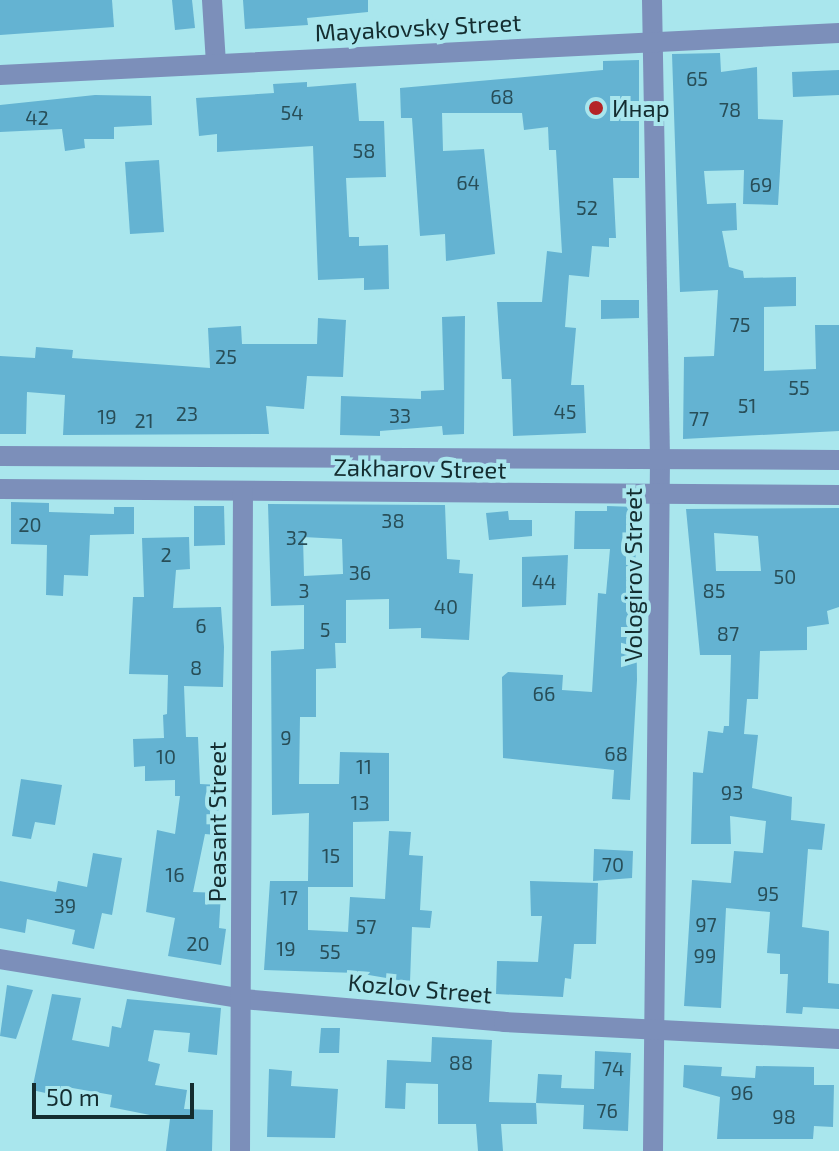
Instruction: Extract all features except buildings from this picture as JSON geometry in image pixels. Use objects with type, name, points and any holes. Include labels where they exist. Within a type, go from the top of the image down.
[{"type":"street","points":[[212,0],[216,64]]},
{"type":"street","name":"Vologirov Street","points":[[652,0],[660,460],[653,1151]]},
{"type":"street","name":"Mayakovsky Street","points":[[0,75],[839,33]]},
{"type":"street","name":"Zakharov Street","points":[[0,456],[839,460]]},
{"type":"street","name":"Zakharov Street","points":[[0,489],[660,497],[839,495]]},
{"type":"street","name":"Peasant Street","points":[[240,1151],[243,492]]},
{"type":"street","name":"Kozlov Street","points":[[0,959],[243,999],[504,1022],[839,1039]]},
{"type":"place","name":"Инар","points":[[596,108]]}]
